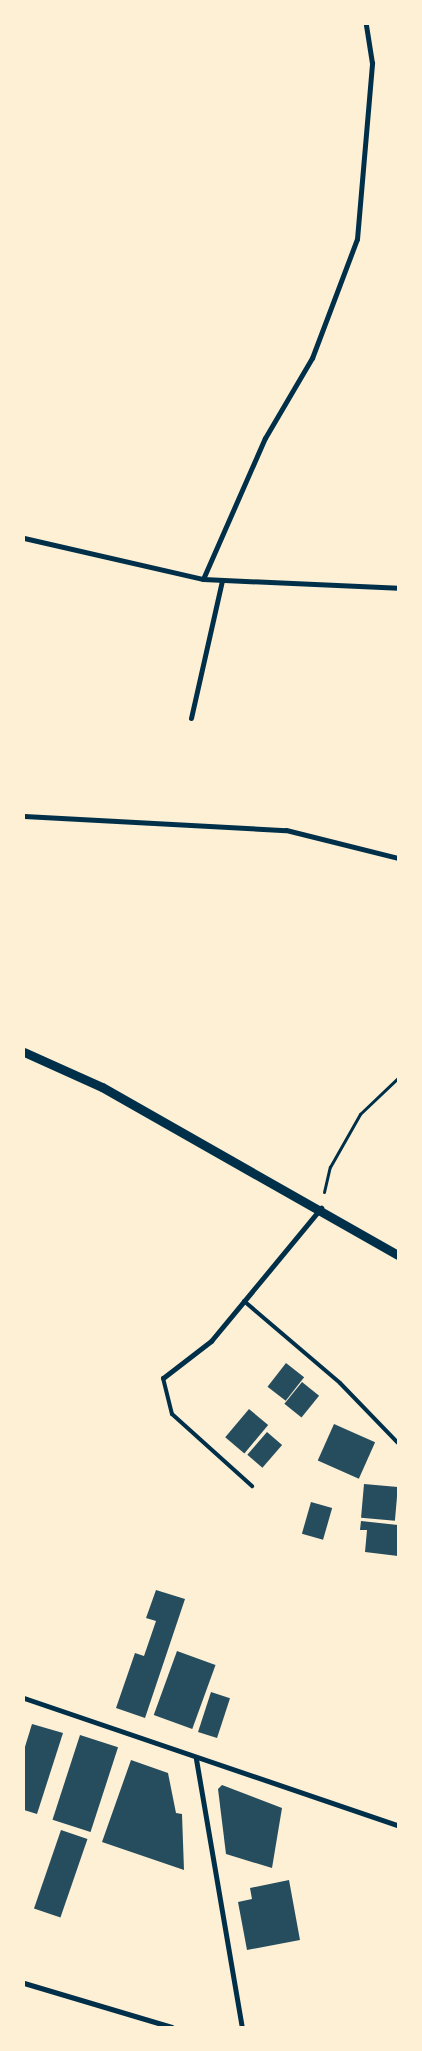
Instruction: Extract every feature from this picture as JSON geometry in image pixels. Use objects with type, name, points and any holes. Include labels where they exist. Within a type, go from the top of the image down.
[{"type":"street","points":[[203,579],[265,438],[312,358],[357,239],[372,63],[366,24]]},
{"type":"street","points":[[24,538],[203,579],[398,588]]},
{"type":"street","points":[[191,718],[222,580]]},
{"type":"street","points":[[24,816],[286,830],[398,858]]},
{"type":"street","points":[[24,1052],[102,1087],[321,1208],[398,1255]]},
{"type":"street","points":[[163,1378],[211,1341],[321,1208]]},
{"type":"street","points":[[24,1698],[196,1759],[398,1825]]},
{"type":"street","points":[[196,1759],[242,2027]]},
{"type":"street","points":[[24,1983],[172,2027]]},
{"type":"lane","points":[[244,1301],[340,1383],[398,1443]]},
{"type":"lane","points":[[163,1378],[172,1414],[252,1486]]},
{"type":"path","points":[[321,1208],[330,1167],[360,1114],[398,1078]]},
{"type":"building","points":[[286,1363],[304,1377],[286,1401],[268,1387]]},
{"type":"building","points":[[302,1382],[319,1396],[301,1418],[284,1404]]},
{"type":"building","points":[[249,1409],[268,1425],[244,1453],[225,1437]]},
{"type":"building","points":[[334,1424],[375,1442],[359,1479],[318,1461]]},
{"type":"building","points":[[267,1432],[282,1445],[262,1468],[247,1455]]},
{"type":"building","points":[[364,1484],[398,1487],[395,1521],[361,1518]]},
{"type":"building","points":[[311,1502],[332,1508],[323,1540],[302,1534]]},
{"type":"building","points":[[361,1521],[398,1525],[398,1556],[365,1552],[367,1530],[360,1530]]},
{"type":"building","points":[[156,1590],[185,1599],[145,1718],[116,1708],[135,1653],[144,1656],[156,1621],[146,1618]]},
{"type":"building","points":[[177,1651],[216,1665],[192,1729],[154,1715]]},
{"type":"building","points":[[211,1692],[230,1698],[217,1738],[198,1732]]},
{"type":"building","points":[[32,1724],[63,1733],[37,1814],[24,1810],[24,1750]]},
{"type":"building","points":[[80,1735],[118,1747],[91,1832],[52,1820]]},
{"type":"building","points":[[131,1760],[168,1773],[176,1813],[182,1814],[184,1870],[102,1842]]},
{"type":"building","points":[[222,1785],[282,1808],[272,1868],[226,1854],[218,1789]]},
{"type":"building","points":[[61,1830],[87,1839],[60,1918],[34,1908]]},
{"type":"building","points":[[289,1880],[300,1940],[247,1950],[238,1902],[252,1899],[250,1888]]}]
